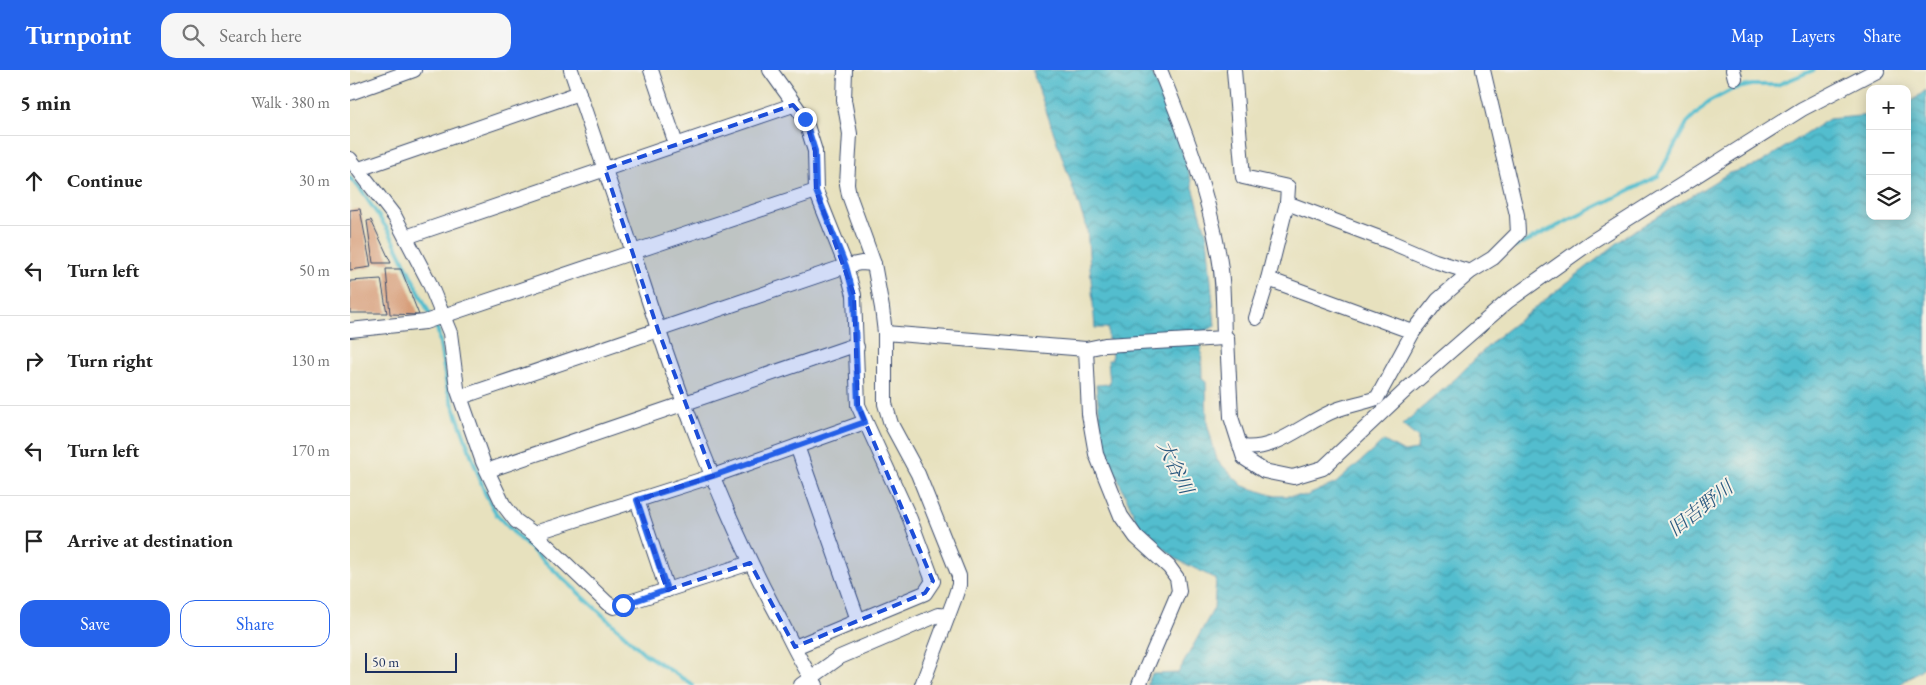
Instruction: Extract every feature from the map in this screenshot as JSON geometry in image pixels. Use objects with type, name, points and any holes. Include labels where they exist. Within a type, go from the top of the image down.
[{"type":"street","points":[[350,93],[414,70]]},
{"type":"street","points":[[571,70],[684,402],[750,563],[794,647],[809,683],[840,657],[938,615],[948,616]]},
{"type":"street","points":[[651,70],[676,144]]},
{"type":"street","points":[[770,70],[793,105],[805,119],[815,151],[816,191],[846,266],[854,296],[858,405],[910,519],[932,581],[925,592],[794,647]]},
{"type":"street","points":[[846,70],[844,100],[850,134],[847,184],[849,195],[874,264],[885,334],[885,404],[891,424],[918,474],[959,576],[959,585],[922,685]]},
{"type":"street","points":[[1160,70],[1181,120],[1197,166],[1219,252],[1223,295],[1220,338]]},
{"type":"street","points":[[1234,70],[1243,177],[1288,187],[1287,203],[1256,318]]},
{"type":"street","points":[[1241,447],[1254,449],[1270,445],[1336,410],[1377,398],[1413,332],[1438,300],[1470,272],[1493,258],[1518,233],[1516,215],[1483,70]]},
{"type":"street","points":[[885,334],[1086,349],[1105,346],[1227,338],[1231,417],[1244,458],[1264,472],[1293,477],[1323,468],[1408,388],[1508,301],[1591,242],[1802,109],[1877,70]]},
{"type":"street","points":[[579,92],[355,164],[395,218],[429,282],[435,318],[450,333],[457,388],[483,462],[489,470],[503,504],[516,521],[537,536],[614,607],[750,563]]},
{"type":"street","points":[[406,238],[793,105]]},
{"type":"street","points":[[350,330],[435,318],[816,191]]},
{"type":"street","points":[[1287,203],[1435,261],[1470,272]]},
{"type":"street","points":[[461,396],[846,266],[861,263],[874,264]]},
{"type":"street","points":[[1268,279],[1413,332]]},
{"type":"street","points":[[489,470],[684,402],[849,347],[857,347]]},
{"type":"street","points":[[1086,349],[1089,414],[1096,454],[1121,516],[1136,537],[1177,578],[1179,591],[1139,685]]},
{"type":"street","points":[[537,536],[541,531],[713,476],[865,422]]},
{"type":"street","points":[[797,446],[858,620]]},
{"type":"street","points":[[637,500],[667,590]]},
{"type":"highlighted area","points":[[793,105],[805,119],[815,151],[816,191],[854,295],[858,405],[933,581],[925,593],[795,647],[750,563],[667,590],[637,500],[713,476],[658,330],[605,169]]},
{"type":"water","points":[[1032,70],[1151,70],[1180,142],[1207,236],[1215,326],[1201,334],[1202,379],[1206,382],[1207,423],[1217,460],[1243,486],[1275,496],[1306,496],[1336,483],[1384,441],[1404,452],[1417,450],[1418,438],[1402,425],[1455,379],[1495,339],[1629,234],[1729,173],[1757,165],[1829,119],[1866,115],[1866,220],[1911,220],[1911,102],[1926,90],[1926,666],[1899,685],[1147,685],[1152,674],[1178,673],[1214,608],[1216,579],[1178,560],[1140,528],[1111,464],[1102,434],[1096,385],[1110,384],[1108,360],[1112,360],[1111,341],[1108,340],[1108,328],[1095,328],[1087,229]]},
{"type":"building","points":[[360,209],[371,267],[350,270],[350,210]]},
{"type":"building","points":[[371,220],[391,263],[373,263],[367,221]]},
{"type":"building","points":[[386,269],[401,269],[419,315],[390,314]]},
{"type":"building","points":[[381,279],[387,313],[350,313],[350,281]]},
{"type":"waterway","points":[[1515,247],[1658,176],[1687,123],[1707,103],[1733,89],[1752,85],[1777,85],[1814,70]]},
{"type":"waterway","points":[[350,178],[361,190],[390,233],[438,331],[447,388],[485,493],[497,515],[518,537],[645,654],[693,685]]},
{"type":"route","points":[[623,605],[667,590],[637,500],[713,476],[865,422],[858,405],[854,296],[846,266],[816,191],[815,151],[805,119]]},
{"type":"water label","name":"大谷川","points":[[1176,467]]},
{"type":"water label","name":"旧吉野川","points":[[1700,508]]}]
